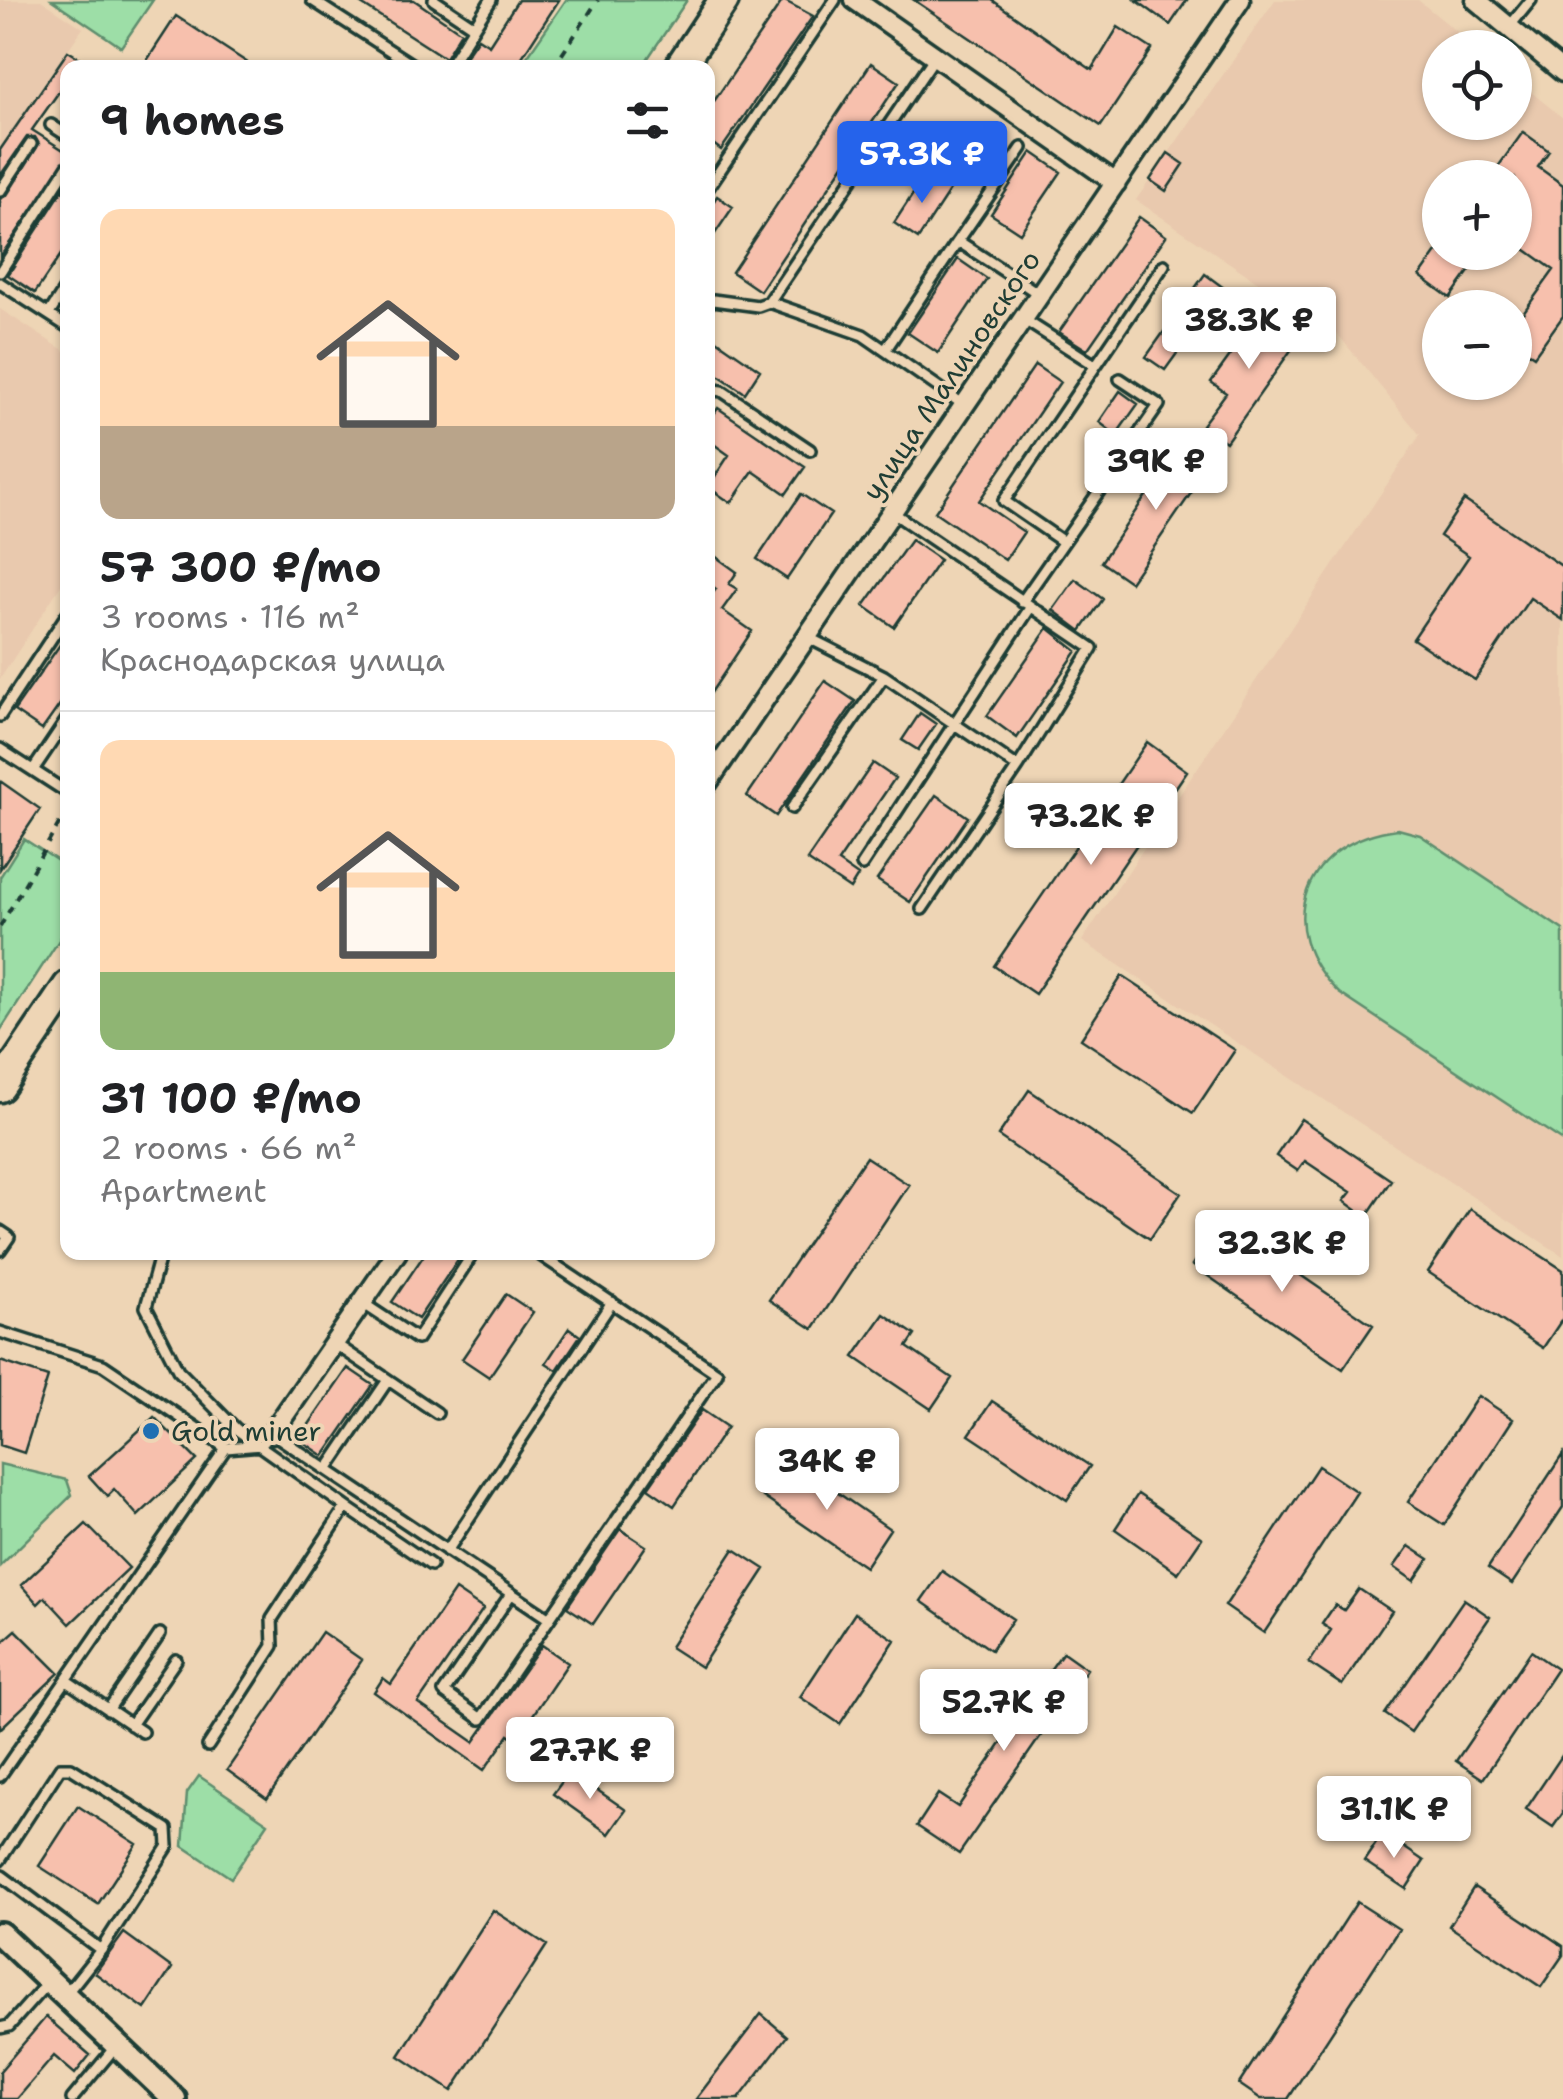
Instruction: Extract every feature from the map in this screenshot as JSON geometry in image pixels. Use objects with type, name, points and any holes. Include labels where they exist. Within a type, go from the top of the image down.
[{"type":"main road","points":[[684,60],[724,0]]},
{"type":"main road","points":[[0,1088],[60,998]]},
{"type":"street","points":[[855,0],[1116,183]]},
{"type":"street","name":"улица Малиновского","points":[[715,772],[1240,0]]},
{"type":"street","points":[[1476,0],[1563,72]]},
{"type":"street","points":[[266,1439],[391,1260]]},
{"type":"street","points":[[0,1934],[174,2099]]},
{"type":"lane","points":[[312,0],[405,60]]},
{"type":"lane","points":[[434,0],[474,26]]},
{"type":"lane","points":[[453,60],[491,0]]},
{"type":"lane","points":[[715,178],[835,0]]},
{"type":"lane","points":[[1508,28],[1531,0]]},
{"type":"lane","points":[[715,300],[758,306],[769,302],[937,54]]},
{"type":"lane","points":[[50,125],[60,131]]},
{"type":"lane","points":[[0,190],[32,144]]},
{"type":"lane","points":[[886,349],[1022,148]]},
{"type":"lane","points":[[0,272],[60,178]]},
{"type":"lane","points":[[958,241],[1039,294]]},
{"type":"lane","points":[[1062,542],[1004,501],[1164,264]]},
{"type":"lane","points":[[0,282],[60,321]]},
{"type":"lane","points":[[48,314],[60,296]]},
{"type":"lane","points":[[769,302],[864,334],[964,405]]},
{"type":"lane","points":[[1023,319],[1094,365]]},
{"type":"lane","points":[[862,865],[953,724],[1062,542],[1158,405],[1120,379]]},
{"type":"lane","points":[[715,390],[810,450]]},
{"type":"lane","points":[[892,512],[1092,648],[1018,768],[922,908]]},
{"type":"lane","points":[[0,716],[60,625]]},
{"type":"lane","points":[[807,638],[884,676],[1018,768]]},
{"type":"lane","points":[[792,808],[884,676]]},
{"type":"lane","points":[[33,770],[60,730]]},
{"type":"lane","points":[[0,749],[60,787]]},
{"type":"lane","points":[[0,1231],[9,1237],[0,1250]]},
{"type":"lane","points":[[159,1260],[146,1307],[178,1370],[236,1428],[326,1470],[548,1618]]},
{"type":"lane","points":[[361,1302],[416,1339],[469,1260]]},
{"type":"lane","points":[[511,1594],[444,1692],[481,1720],[717,1373],[548,1260]]},
{"type":"lane","points":[[447,1551],[612,1302]]},
{"type":"lane","points":[[0,1332],[103,1364],[226,1448]]},
{"type":"lane","points":[[334,1343],[437,1413]]},
{"type":"lane","points":[[326,1470],[388,1380]]},
{"type":"lane","points":[[0,1776],[226,1448],[266,1439]]},
{"type":"lane","points":[[266,1439],[346,1507],[431,1566]]},
{"type":"lane","points":[[208,1746],[273,1646],[272,1620],[346,1507]]},
{"type":"lane","points":[[108,1710],[160,1634]]},
{"type":"lane","points":[[131,1725],[176,1660]]},
{"type":"lane","points":[[68,1681],[142,1732]]},
{"type":"lane","points":[[0,2028],[8,2026],[101,1950],[168,1846],[167,1828],[72,1768],[60,1768],[0,1862],[1,1877],[101,1950]]},
{"type":"lane","points":[[72,2099],[117,2044]]},
{"type":"path","points":[[558,60],[598,0]]},
{"type":"path","points":[[0,926],[60,822]]},
{"type":"shaded area","points":[[0,0],[41,0],[83,28],[0,148]]},
{"type":"shaded area","points":[[1275,0],[1418,0],[1455,30],[1422,30],[1422,140],[1532,140],[1532,93],[1563,118],[1563,1256],[1082,941],[1420,435],[1340,337],[1136,200]]},
{"type":"shaded area","points":[[0,309],[60,348],[60,587],[0,679]]},
{"type":"green space","points":[[52,0],[153,0],[121,47]]},
{"type":"green space","points":[[566,0],[687,0],[647,60],[525,60]]},
{"type":"green space","points":[[1398,829],[1420,835],[1563,930],[1563,1141],[1339,993],[1318,967],[1306,941],[1302,915],[1307,890],[1320,868],[1340,850],[1366,836]]},
{"type":"green space","points":[[24,839],[60,862],[60,939],[0,1031],[0,877]]},
{"type":"green space","points":[[0,1464],[67,1480],[72,1495],[0,1566]]},
{"type":"green space","points":[[199,1776],[268,1823],[231,1878],[183,1846],[187,1793]]},
{"type":"building","points":[[355,0],[414,0],[461,32],[445,58]]},
{"type":"building","points":[[518,0],[559,0],[520,60],[463,60],[478,38],[489,45]]},
{"type":"building","points":[[783,0],[813,16],[721,150],[715,145],[715,100]]},
{"type":"building","points":[[914,0],[992,0],[1092,70],[1118,27],[1152,49],[1101,126]]},
{"type":"building","points":[[1136,0],[1187,0],[1170,25]]},
{"type":"building","points":[[176,16],[243,60],[147,60]]},
{"type":"building","points":[[68,51],[81,59],[80,60],[62,60]]},
{"type":"building","points":[[60,63],[60,90],[32,130],[60,148],[60,170],[0,257],[0,199],[7,195],[39,144],[35,137],[27,137],[0,176],[0,150]]},
{"type":"building","points":[[871,63],[899,82],[760,291],[732,272]]},
{"type":"building","points":[[1532,139],[1549,151],[1538,167],[1563,185],[1563,316],[1534,356],[1532,300],[1554,270],[1532,254],[1532,160],[1503,160],[1517,140]]},
{"type":"building","points":[[1032,152],[1061,172],[1020,233],[991,214]]},
{"type":"building","points":[[1168,153],[1184,164],[1166,191],[1150,180]]},
{"type":"building","points":[[926,174],[950,190],[918,239],[894,223]]},
{"type":"building","points":[[60,194],[60,256],[35,293],[8,275]]},
{"type":"building","points":[[717,196],[733,207],[715,234]]},
{"type":"building","points":[[1139,217],[1166,236],[1087,350],[1059,332]]},
{"type":"building","points":[[958,259],[987,279],[938,353],[908,333]]},
{"type":"building","points":[[1424,270],[1470,270],[1456,290],[1439,290],[1420,276]]},
{"type":"building","points":[[1205,274],[1224,288],[1165,370],[1146,357]]},
{"type":"building","points":[[1263,310],[1301,336],[1226,442],[1202,425],[1226,393],[1211,382]]},
{"type":"building","points":[[715,339],[760,370],[745,393],[715,373]]},
{"type":"building","points":[[1035,365],[1060,382],[979,501],[1024,532],[1005,560],[935,512]]},
{"type":"building","points":[[1120,391],[1138,404],[1116,435],[1099,422]]},
{"type":"building","points":[[718,408],[805,467],[786,494],[753,471],[731,503],[715,492],[715,476],[729,455],[715,445]]},
{"type":"building","points":[[1181,444],[1211,464],[1130,582],[1101,562]]},
{"type":"building","points":[[801,494],[831,514],[787,579],[757,559]]},
{"type":"building","points":[[1464,500],[1563,567],[1563,620],[1530,598],[1475,680],[1413,639],[1469,556],[1440,536]]},
{"type":"building","points":[[911,540],[940,560],[894,627],[864,606]]},
{"type":"building","points":[[715,556],[737,572],[729,584],[737,589],[722,610],[752,631],[715,686],[715,590]]},
{"type":"building","points":[[1075,579],[1103,599],[1081,631],[1053,610]]},
{"type":"building","points":[[1048,628],[1077,651],[1017,738],[987,716]]},
{"type":"building","points":[[60,645],[60,704],[42,730],[14,711]]},
{"type":"building","points":[[825,681],[855,701],[776,816],[747,796]]},
{"type":"building","points":[[920,713],[936,724],[918,750],[902,740]]},
{"type":"building","points":[[1147,742],[1187,771],[1035,994],[994,966]]},
{"type":"building","points":[[873,763],[895,778],[838,862],[858,876],[850,889],[807,860]]},
{"type":"building","points":[[0,781],[40,809],[0,869]]},
{"type":"building","points":[[936,795],[968,817],[910,902],[877,880]]},
{"type":"building","points":[[1122,976],[1235,1050],[1193,1113],[1081,1039]]},
{"type":"building","points":[[1029,1090],[1181,1193],[1150,1239],[998,1136]]},
{"type":"building","points":[[1301,1119],[1391,1180],[1366,1217],[1344,1201],[1351,1192],[1305,1161],[1298,1171],[1276,1156]]},
{"type":"building","points":[[866,1157],[909,1185],[813,1329],[769,1300]]},
{"type":"building","points":[[1470,1209],[1563,1270],[1563,1318],[1543,1348],[1428,1272]]},
{"type":"building","points":[[1222,1221],[1373,1325],[1343,1369],[1192,1265]]},
{"type":"building","points":[[421,1260],[458,1260],[418,1319],[392,1302]]},
{"type":"building","points":[[506,1294],[533,1312],[489,1377],[462,1359]]},
{"type":"building","points":[[884,1314],[915,1335],[907,1347],[952,1378],[931,1409],[854,1357]]},
{"type":"building","points":[[569,1328],[580,1336],[557,1370],[546,1363]]},
{"type":"building","points":[[0,1361],[48,1377],[24,1453],[0,1445]]},
{"type":"building","points":[[348,1368],[373,1385],[324,1456],[299,1439]]},
{"type":"building","points":[[1478,1396],[1513,1419],[1444,1525],[1408,1502]]},
{"type":"building","points":[[992,1401],[1090,1466],[1067,1500],[969,1435]]},
{"type":"building","points":[[702,1410],[727,1427],[674,1506],[648,1488]]},
{"type":"building","points":[[154,1417],[197,1460],[138,1516],[114,1489],[107,1496],[89,1476]]},
{"type":"building","points":[[1563,1454],[1563,1507],[1512,1584],[1488,1568]]},
{"type":"building","points":[[789,1459],[890,1529],[865,1567],[763,1497]]},
{"type":"building","points":[[1318,1466],[1357,1492],[1264,1633],[1225,1606]]},
{"type":"building","points":[[1138,1494],[1202,1538],[1178,1573],[1115,1529]]},
{"type":"building","points":[[86,1524],[129,1568],[70,1624],[45,1597],[38,1604],[21,1585]]},
{"type":"building","points":[[620,1529],[646,1546],[593,1624],[567,1607]]},
{"type":"building","points":[[1409,1546],[1429,1559],[1414,1581],[1394,1567]]},
{"type":"building","points":[[734,1549],[765,1569],[701,1667],[670,1647]]},
{"type":"building","points":[[942,1571],[1013,1619],[991,1650],[921,1601]]},
{"type":"building","points":[[1359,1589],[1392,1611],[1342,1685],[1309,1663],[1331,1630],[1322,1624],[1335,1605],[1344,1610]]},
{"type":"building","points":[[455,1590],[483,1609],[418,1703],[474,1742],[542,1645],[568,1663],[516,1740],[509,1735],[484,1770],[374,1692],[383,1678],[391,1684]]},
{"type":"building","points":[[1464,1599],[1490,1617],[1411,1732],[1385,1714]]},
{"type":"building","points":[[855,1613],[895,1640],[840,1724],[800,1697]]},
{"type":"building","points":[[16,1630],[59,1673],[0,1729],[0,1644]]},
{"type":"building","points":[[322,1632],[362,1660],[267,1799],[227,1770]]},
{"type":"building","points":[[1531,1651],[1557,1669],[1483,1779],[1456,1761]]},
{"type":"building","points":[[1063,1652],[1087,1669],[959,1854],[917,1826],[938,1794],[958,1807],[1009,1732],[989,1718],[1011,1687],[1029,1699]]},
{"type":"building","points":[[1563,1754],[1563,1813],[1553,1827],[1526,1809]]},
{"type":"building","points":[[570,1771],[626,1810],[609,1834],[553,1794]]},
{"type":"building","points":[[78,1806],[137,1844],[98,1904],[39,1866]]},
{"type":"building","points":[[1383,1833],[1424,1861],[1406,1889],[1364,1861]]},
{"type":"building","points":[[1474,1887],[1563,1946],[1563,1955],[1541,1987],[1449,1926]]},
{"type":"building","points":[[1357,1902],[1399,1929],[1288,2099],[1261,2099],[1239,2084]]},
{"type":"building","points":[[493,1910],[547,1945],[452,2091],[399,2056]]},
{"type":"building","points":[[124,1933],[172,1968],[145,2009],[95,1973]]},
{"type":"building","points":[[761,2014],[787,2036],[739,2099],[696,2099]]},
{"type":"building","points":[[46,2017],[90,2055],[75,2074],[54,2056],[17,2099],[0,2099],[0,2071]]},
{"type":"place","name":"Gold miner","points":[[151,1431]]}]
